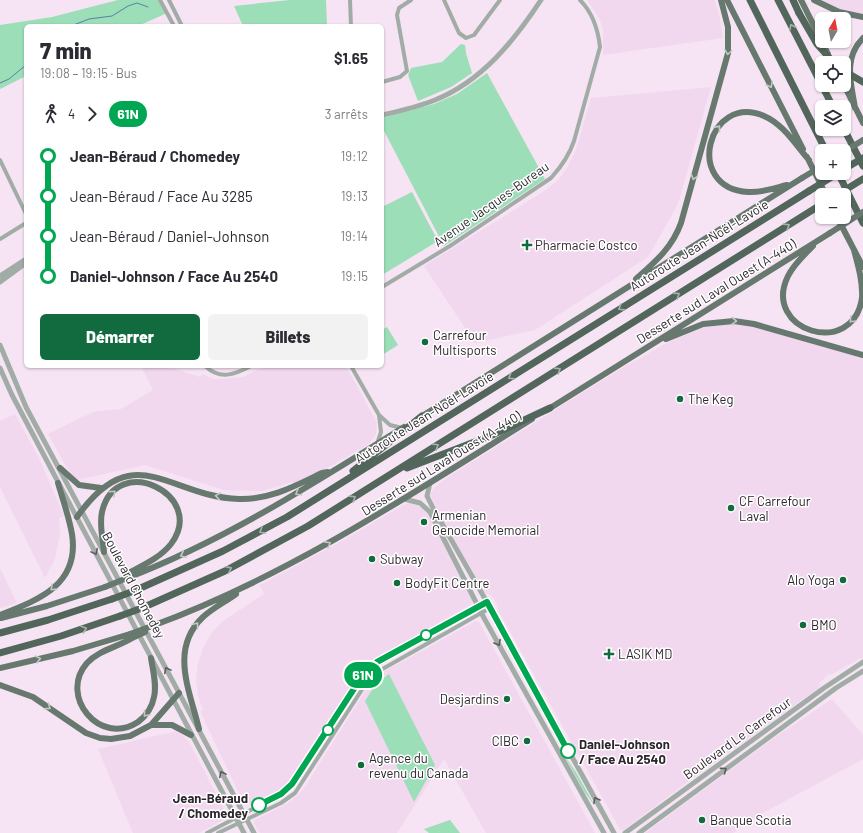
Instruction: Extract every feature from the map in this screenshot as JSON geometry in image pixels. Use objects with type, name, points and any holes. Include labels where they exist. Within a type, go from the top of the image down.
[{"type":"highway","points":[[750,0],[822,144]]},
{"type":"highway","points":[[778,0],[829,100]]},
{"type":"highway","points":[[793,0],[817,44],[827,56]]},
{"type":"highway","points":[[851,75],[863,82]]},
{"type":"highway","points":[[848,136],[863,166]]},
{"type":"highway","points":[[851,166],[863,158]]},
{"type":"highway","points":[[848,188],[863,178]]},
{"type":"highway","name":"Autoroute Jean-Noël-Lavoie","points":[[0,633],[41,622],[134,591],[236,545],[330,490],[827,180]]},
{"type":"highway","points":[[842,180],[863,223]]},
{"type":"highway","points":[[0,653],[61,636],[142,608],[205,581],[250,559],[308,526],[815,209]]},
{"type":"highway","points":[[391,474],[490,436],[550,408]]},
{"type":"highway","points":[[330,490],[422,416]]},
{"type":"highway","points":[[0,629],[41,622]]},
{"type":"main road","points":[[626,288],[664,254],[675,237],[681,223],[728,53],[728,27],[720,0]]},
{"type":"main road","points":[[727,0],[823,188]]},
{"type":"main road","points":[[801,0],[829,56]]},
{"type":"main road","points":[[814,0],[839,12],[863,17]]},
{"type":"main road","points":[[855,108],[849,75],[849,65],[853,51],[863,38]]},
{"type":"main road","points":[[847,92],[863,123]]},
{"type":"main road","points":[[793,184],[752,193],[739,191],[728,186],[716,176],[710,161],[709,147],[714,132],[722,123],[733,116],[746,113],[760,115],[782,127],[809,160]]},
{"type":"main road","points":[[851,148],[863,140]]},
{"type":"main road","points":[[126,576],[175,558],[234,529],[296,494],[330,471],[377,444],[815,170]]},
{"type":"main road","name":"Desserte sud Laval Ouest (A-440)","points":[[131,636],[247,585],[328,544],[430,483],[863,212]]},
{"type":"main road","points":[[841,224],[863,267]]},
{"type":"main road","points":[[818,240],[790,272],[786,280],[784,294],[786,308],[793,319],[802,327],[814,332],[828,333],[838,330],[849,323],[857,313],[862,301],[863,289],[854,250]]},
{"type":"main road","points":[[648,347],[703,324],[734,321],[749,323],[863,354]]},
{"type":"main road","points":[[60,468],[80,485],[101,488]]},
{"type":"main road","points":[[77,517],[101,488],[126,477],[147,475],[217,496],[250,499],[281,492],[322,472],[330,471]]},
{"type":"main road","points":[[0,618],[47,606],[105,587],[156,558],[165,551],[174,540],[178,526],[178,516],[170,497],[155,486],[140,482],[126,484],[114,492],[106,502],[101,513],[104,552]]},
{"type":"main road","points":[[0,615],[43,597],[57,586],[68,568],[73,538],[58,483]]},
{"type":"main road","points":[[199,729],[183,670],[183,658],[186,644],[194,627],[202,618],[247,585]]},
{"type":"main road","points":[[131,636],[98,655],[88,663],[82,671],[78,685],[78,696],[82,709],[89,718],[101,726],[116,728],[132,725],[144,717],[154,698],[155,688],[151,658]]},
{"type":"main road","points":[[0,668],[131,636]]},
{"type":"main road","points":[[0,685],[29,695],[86,733],[100,738],[115,739],[126,737],[151,725],[179,693]]},
{"type":"main road","points":[[151,725],[172,725],[191,735]]},
{"type":"street","points":[[169,0],[181,24]]},
{"type":"street","points":[[350,0],[351,24]]},
{"type":"street","points":[[384,81],[400,77],[407,71],[397,15],[399,8],[411,0]]},
{"type":"street","points":[[444,0],[459,32],[466,38],[474,35],[500,0]]},
{"type":"street","points":[[384,114],[435,100],[469,82],[486,68],[503,50],[541,0]]},
{"type":"street","name":"Avenue Jacques-Bureau","points":[[384,287],[443,250],[544,183],[562,166],[571,152],[600,47],[599,34],[594,20],[580,0]]},
{"type":"street","points":[[162,1],[173,24]]},
{"type":"street","points":[[0,160],[24,210]]},
{"type":"street","points":[[0,239],[24,224]]},
{"type":"street","points":[[0,276],[24,260]]},
{"type":"street","points":[[0,282],[24,264]]},
{"type":"street","name":"Boulevard Chomedey","points":[[0,345],[23,400],[254,833]]},
{"type":"street","name":"Boulevard Chomedey","points":[[0,368],[12,395],[58,483],[244,833]]},
{"type":"street","points":[[207,368],[213,373],[224,375],[240,372],[247,368]]},
{"type":"street","points":[[352,368],[379,415],[390,425],[402,428]]},
{"type":"street","points":[[377,444],[381,432],[379,415]]},
{"type":"street","points":[[430,483],[427,494],[430,502],[487,602],[614,833]]},
{"type":"street","points":[[404,499],[420,502],[430,512],[482,613],[604,833]]},
{"type":"street","points":[[218,833],[237,821],[243,814],[281,794],[290,786],[368,669],[487,602]]},
{"type":"street","points":[[207,833],[237,821],[247,820],[283,802],[297,790],[358,695],[374,674],[490,608]]},
{"type":"street","name":"Boulevard Le Carrefour","points":[[626,833],[824,688],[863,662]]},
{"type":"street","name":"Boulevard Le Carrefour","points":[[639,833],[836,688],[863,671]]},
{"type":"shaded area","points":[[587,0],[714,0],[719,14],[723,38],[603,55],[603,28],[599,18]]},
{"type":"shaded area","points":[[821,0],[863,0],[863,14],[838,9]]},
{"type":"shaded area","points":[[711,87],[678,204],[648,257],[535,330],[475,343],[424,266],[546,190],[558,180],[567,168],[576,150],[591,98]]},
{"type":"shaded area","points":[[741,323],[863,357],[863,657],[832,674],[829,674],[819,683],[820,687],[621,831],[498,610],[492,596],[484,592],[445,525],[430,495],[434,488],[445,479],[614,373],[677,337],[692,330],[712,324]]},
{"type":"shaded area","points":[[142,368],[173,368],[200,377],[203,374],[213,379],[222,379],[243,377],[261,368],[347,368],[377,423],[376,434],[369,444],[322,471],[294,484],[292,482],[262,491],[224,490],[145,465],[77,480],[67,468],[48,434],[93,412],[121,409],[153,390]]},
{"type":"shaded area","points":[[15,414],[39,458],[64,516],[59,518],[60,534],[55,559],[45,578],[0,487],[0,421]]},
{"type":"shaded area","points":[[410,503],[425,508],[472,598],[472,604],[411,638],[376,659],[366,667],[354,681],[291,781],[276,793],[251,806],[249,803],[247,806],[244,804],[200,711],[203,710],[198,696],[196,679],[198,663],[204,646],[212,632],[223,621],[264,594],[261,587],[258,586],[342,541],[403,505]]},
{"type":"shaded area","points":[[0,568],[17,603],[0,608]]},
{"type":"shaded area","points":[[476,621],[479,622],[595,833],[486,833],[444,759],[397,833],[260,833],[254,823],[255,820],[290,802],[303,790],[366,690],[378,675]]},
{"type":"shaded area","points":[[832,699],[863,735],[863,759],[752,819],[733,833],[645,833],[774,738]]},
{"type":"shaded area","points":[[178,731],[189,742],[228,817],[199,833],[133,833],[98,749]]},
{"type":"green space","points":[[118,0],[160,0],[167,13],[142,24],[24,24],[24,77],[0,89],[0,25],[52,17]]},
{"type":"green space","points":[[290,0],[326,0],[327,24],[242,24],[234,6]]},
{"type":"green space","points":[[461,44],[465,45],[472,73],[451,87],[418,101],[408,75],[411,68],[442,62]]},
{"type":"green space","points":[[487,73],[545,179],[444,246],[384,131],[384,117],[434,104],[457,94]]},
{"type":"green space","points":[[412,192],[438,241],[384,274],[384,206]]},
{"type":"green space","points":[[387,327],[398,345],[384,354],[384,329]]},
{"type":"green space","points":[[389,674],[435,765],[414,802],[365,701],[376,684]]},
{"type":"green space","points":[[564,755],[576,772],[595,806],[585,793]]},
{"type":"green space","points":[[450,820],[460,833],[429,833],[424,829]]},
{"type":"waterway","points":[[76,24],[89,19],[112,16],[128,6],[137,3],[148,7]]},
{"type":"waterway","points":[[0,83],[9,79],[24,67]]},
{"type":"bus line","name":"61N","points":[[259,805],[281,794],[292,784],[368,669],[377,662],[487,602],[548,717],[568,751]]},
{"type":"place","name":"Pharmacie Costco","points":[[527,245]]},
{"type":"place","name":"Carrefour Multisports","points":[[425,342]]},
{"type":"place","name":"The Keg","points":[[680,399]]},
{"type":"place","name":"CF Carrefour Laval","points":[[731,508]]},
{"type":"place","name":"Armenian Genocide Memorial","points":[[424,522]]},
{"type":"place","name":"Subway","points":[[372,559]]},
{"type":"place","name":"Alo Yoga","points":[[843,580]]},
{"type":"place","name":"BodyFit Centre","points":[[397,583]]},
{"type":"place","name":"BMO","points":[[803,625]]},
{"type":"place","name":"LASIK MD","points":[[609,654]]},
{"type":"place","name":"Desjardins","points":[[507,699]]},
{"type":"place","name":"CIBC","points":[[527,741]]},
{"type":"place","name":"Daniel-Johnson / Face Au 2540","points":[[568,751]]},
{"type":"place","name":"Agence du revenu du Canada","points":[[361,765]]},
{"type":"place","name":"Jean-Béraud / Chomedey","points":[[259,805]]},
{"type":"place","name":"Banque Scotia","points":[[702,820]]}]
